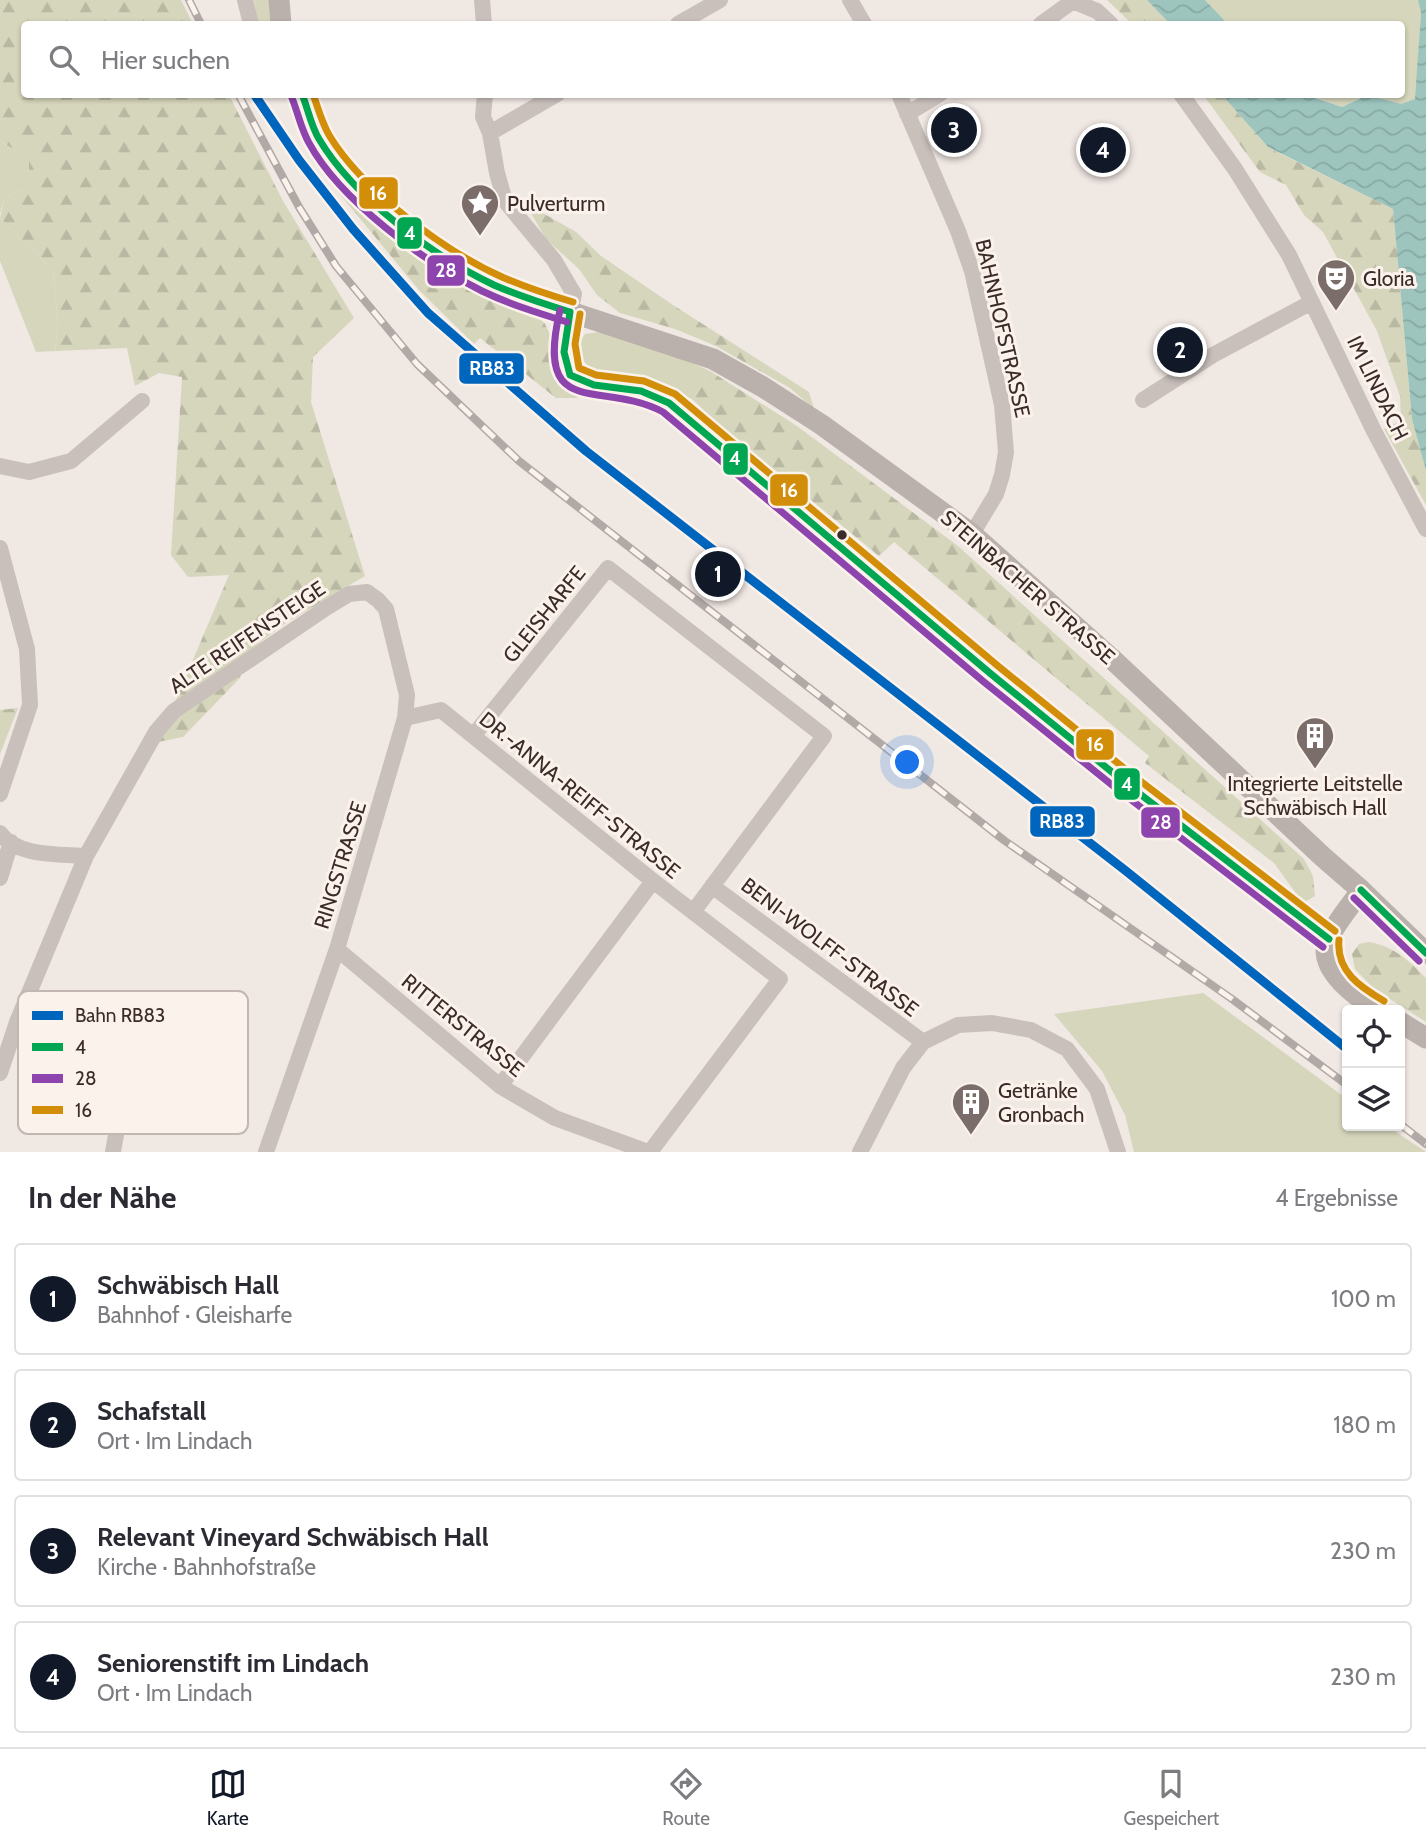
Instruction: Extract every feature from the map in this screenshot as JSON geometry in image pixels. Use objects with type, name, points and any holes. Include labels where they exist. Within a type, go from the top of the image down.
[{"type":"street","points":[[245,0],[250,21]]},
{"type":"street","points":[[279,0],[281,21]]},
{"type":"street","points":[[482,0],[484,21]]},
{"type":"street","points":[[683,21],[720,0]]},
{"type":"street","points":[[850,0],[862,21]]},
{"type":"street","points":[[1045,21],[1073,1],[1097,11],[1108,21]]},
{"type":"street","name":"STEINBACHER STRASSE","points":[[303,98],[319,140],[340,168],[367,195],[429,246],[475,275],[516,294],[713,359],[764,387],[822,425],[972,534],[1111,658],[1426,953]]},
{"type":"street","points":[[485,98],[483,117],[490,133],[505,201],[554,260],[574,294],[564,348],[570,375],[588,384],[635,390],[669,403],[1021,699],[1329,939]]},
{"type":"street","points":[[490,133],[550,98]]},
{"type":"street","name":"BAHNHOFSTRASSE","points":[[901,98],[958,231],[972,271],[1002,405],[1006,452],[1002,475],[996,494],[972,534]]},
{"type":"street","points":[[907,114],[933,98]]},
{"type":"street","name":"IM LINDACH","points":[[1184,98],[1235,169],[1289,255],[1374,431],[1426,529]]},
{"type":"street","points":[[1143,400],[1213,355],[1311,302]]},
{"type":"street","points":[[0,466],[29,472],[71,461],[142,401]]},
{"type":"street","points":[[0,548],[27,649],[30,705],[0,793]]},
{"type":"street","name":"GLEISHARFE","points":[[473,736],[608,568],[824,736],[712,886]]},
{"type":"street","name":"RINGSTRASSE","points":[[266,1152],[337,949],[405,718],[407,695],[386,609],[367,592]]},
{"type":"street","name":"ALTE REIFENSTEIGE","points":[[30,991],[86,856],[156,732],[174,711],[337,601],[349,594],[367,592]]},
{"type":"street","name":"DR.-ANNA-REIFF-STRASSE","points":[[405,718],[441,710],[653,881],[780,979],[649,1152]]},
{"type":"street","points":[[0,878],[5,838],[21,848],[86,856]]},
{"type":"street","points":[[500,1086],[653,881]]},
{"type":"street","points":[[693,912],[712,886]]},
{"type":"street","name":"BENI-WOLFF-STRASSE","points":[[712,886],[923,1042]]},
{"type":"street","points":[[1361,890],[1329,939],[1326,950],[1336,976],[1355,996],[1370,1005]]},
{"type":"street","name":"RITTERSTRASSE","points":[[337,949],[500,1086],[555,1118],[649,1152]]},
{"type":"street","name":"ALTE REIFENSTEIGE","points":[[0,1073],[18,1020]]},
{"type":"street","points":[[860,1152],[903,1068],[923,1042],[958,1025],[992,1023],[1031,1030],[1067,1049],[1097,1089],[1118,1152]]},
{"type":"street","points":[[1405,1025],[1426,1038]]},
{"type":"street","points":[[113,1152],[116,1134]]},
{"type":"green space","points":[[0,0],[181,0],[192,21],[21,21],[21,98],[231,98],[283,201],[354,318],[313,357],[311,402],[365,576],[281,626],[246,654],[240,678],[183,737],[158,742],[229,575],[188,577],[171,555],[182,377],[159,373],[135,386],[127,348],[55,351],[58,322],[53,270],[0,218],[4,199],[29,186],[29,158],[0,141]]},
{"type":"green space","points":[[254,0],[270,0],[273,21],[258,21]]},
{"type":"green space","points":[[1107,0],[1147,0],[1167,21],[1129,21]]},
{"type":"green space","points":[[1205,0],[1418,0],[1421,13],[1416,99],[1401,105],[1378,98],[1405,98],[1405,21],[1225,21]]},
{"type":"green space","points":[[1205,98],[1225,98],[1266,145],[1275,151],[1393,209],[1412,419],[1426,471],[1426,505],[1384,429],[1401,421],[1400,396],[1377,331],[1323,232],[1304,215],[1286,185],[1260,172]]},
{"type":"green space","points":[[1318,98],[1359,98],[1342,107]]},
{"type":"green space","points":[[298,125],[358,194],[399,235],[475,288],[511,308],[536,315],[545,324],[552,339],[553,357],[563,381],[578,398],[556,398],[480,338],[474,344],[419,290],[338,192]]},
{"type":"green space","points":[[0,141],[29,158],[29,186],[4,199],[0,214]]},
{"type":"green space","points":[[525,203],[576,232],[601,256],[809,392],[814,409],[790,388],[716,346],[675,329],[620,313],[597,295],[579,269],[546,239]]},
{"type":"green space","points":[[0,218],[53,270],[58,322],[55,351],[36,352],[0,261]]},
{"type":"green space","points":[[600,332],[710,371],[692,399],[664,386],[596,376],[583,360],[577,346],[585,334]]},
{"type":"green space","points":[[710,371],[797,426],[958,546],[1304,859],[1313,876],[1315,896],[1303,903],[1274,863],[1145,763],[1149,756],[894,542],[879,556],[721,426],[692,399]]},
{"type":"green space","points":[[18,708],[0,754],[0,710]]},
{"type":"green space","points":[[1368,942],[1393,950],[1426,978],[1426,1022],[1405,1009],[1405,1005],[1399,1005],[1374,989],[1355,969],[1352,954],[1359,944]]},
{"type":"green space","points":[[1203,993],[1342,1095],[1342,1131],[1394,1131],[1426,1152],[1134,1152],[1125,1115],[1102,1071],[1054,1014]]},
{"type":"water","points":[[1147,0],[1205,0],[1225,21],[1167,21]]},
{"type":"water","points":[[1418,0],[1426,0],[1426,471],[1412,419],[1393,209],[1268,147],[1225,98],[1316,98],[1342,107],[1361,98],[1378,98],[1401,104],[1415,99],[1421,13]]},
{"type":"railway","points":[[189,0],[200,21]]},
{"type":"railway","points":[[240,98],[299,207],[336,266],[417,364],[519,461],[1005,841],[1232,999],[1342,1081]]},
{"type":"railway","points":[[1405,1128],[1426,1144]]},
{"type":"rail line","name":"RB83","points":[[257,98],[299,160],[353,229],[428,313],[586,451],[1126,871],[1342,1045]]},
{"type":"transit line","name":"28","points":[[292,98],[306,138],[323,165],[385,228],[435,264],[482,291],[567,322]]},
{"type":"transit line","name":"4","points":[[303,98],[316,134],[334,161],[353,183],[397,223],[421,242],[470,273],[532,300],[570,312]]},
{"type":"transit line","name":"16","points":[[314,98],[327,130],[344,156],[362,177],[406,217],[479,266],[519,284],[573,302]]},
{"type":"transit line","name":"28","points":[[560,310],[554,345],[556,369],[565,383],[578,391],[639,403],[663,412],[984,682],[1117,789],[1323,947]]},
{"type":"transit line","name":"4","points":[[570,312],[564,352],[570,375],[594,385],[641,391],[669,403],[991,674],[1123,781],[1329,939]]},
{"type":"transit line","name":"16","points":[[580,314],[575,344],[579,368],[596,375],[644,381],[675,394],[998,666],[1130,773],[1335,931]]},
{"type":"transit line","name":"4","points":[[1361,890],[1426,953]]},
{"type":"transit line","name":"28","points":[[1354,898],[1419,961]]},
{"type":"transit line","name":"16","points":[[1339,940],[1341,961],[1351,977],[1384,1001]]},
{"type":"place","name":"Relevant Vineyard Schwäbisch Hall","points":[[954,130]]},
{"type":"place","name":"Seniorenstift im Lindach","points":[[1103,150]]},
{"type":"place","name":"Pulverturm","points":[[480,237]]},
{"type":"place","name":"Gloria","points":[[1336,312]]},
{"type":"place","name":"Schafstall","points":[[1180,350]]},
{"type":"place","name":"Schwäbisch Hall","points":[[718,574]]},
{"type":"place","name":"Integrierte Leitstelle Schwäbisch Hall","points":[[1315,770]]},
{"type":"place","name":"Getränke Gronbach","points":[[971,1136]]}]
